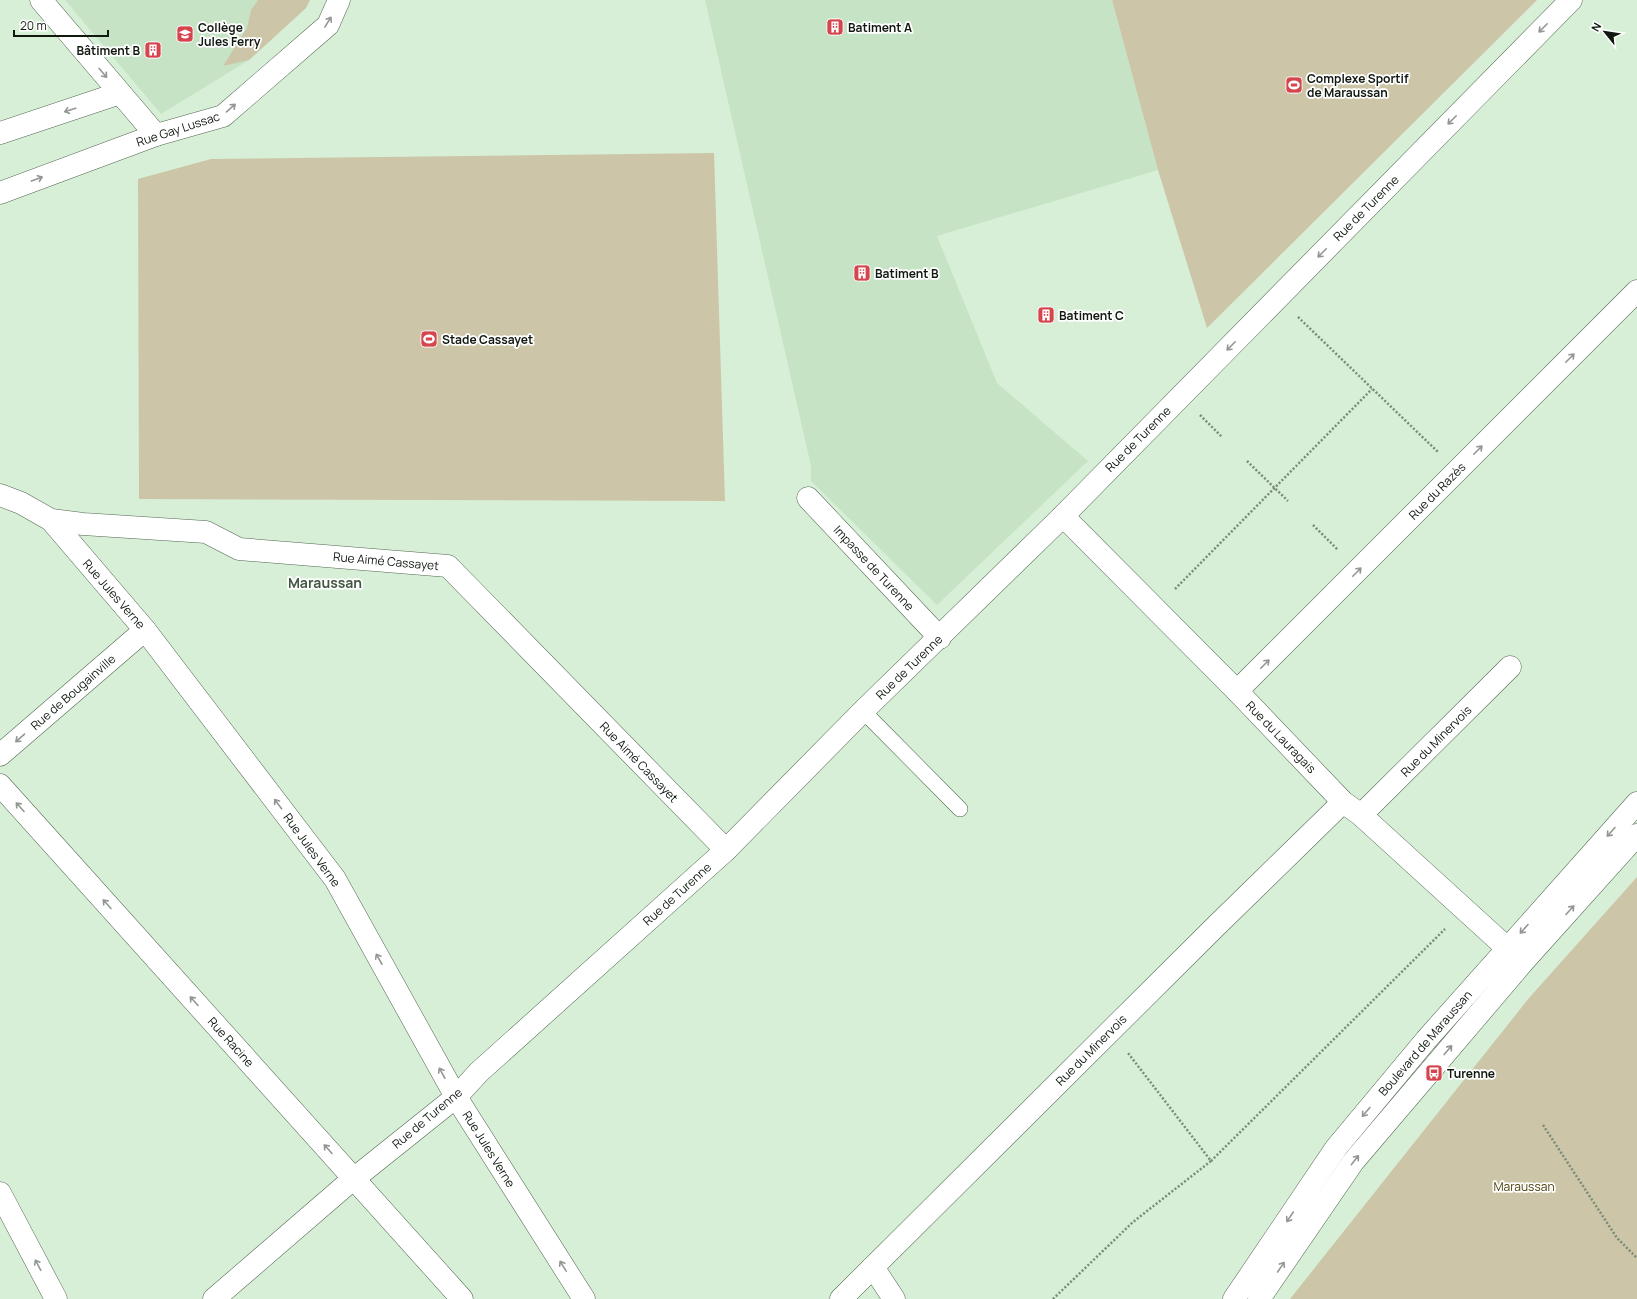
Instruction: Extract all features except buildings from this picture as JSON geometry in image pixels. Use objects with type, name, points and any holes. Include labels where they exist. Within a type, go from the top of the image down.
[{"type":"street","points":[[41,0],[156,135]]},
{"type":"street","name":"Rue Gay Lussac","points":[[0,193],[156,135],[223,116],[328,25],[339,0]]},
{"type":"street","name":"Rue de Turenne","points":[[214,1299],[354,1178],[456,1097],[479,1072],[726,850],[863,711],[940,638],[1063,516],[1571,0]]},
{"type":"street","points":[[0,133],[120,93]]},
{"type":"street","name":"Rue du Razès","points":[[1237,691],[1637,291]]},
{"type":"street","name":"Rue Jules Verne","points":[[0,495],[21,503],[51,520],[145,630],[335,879],[456,1097],[584,1299]]},
{"type":"street","name":"Impasse de Turenne","points":[[808,498],[940,638]]},
{"type":"street","name":"Rue du Lauragais","points":[[1063,516],[1237,691],[1343,802],[1361,815],[1507,948]]},
{"type":"street","name":"Rue Aimé Cassayet","points":[[51,520],[82,524],[206,532],[239,549],[448,566],[726,850]]},
{"type":"street","name":"Rue de Bougainville","points":[[0,755],[145,630]]},
{"type":"street","name":"Rue du Minervois","points":[[1361,815],[1510,667]]},
{"type":"street","name":"Rue Racine","points":[[0,785],[462,1299]]},
{"type":"street","name":"Rue du Minervois","points":[[841,1299],[1111,1030],[1343,802]]},
{"type":"street","name":"Boulevard de Maraussan","points":[[1234,1299],[1336,1148],[1426,1040],[1637,803]]},
{"type":"street","name":"Boulevard de Maraussan","points":[[1259,1299],[1353,1162],[1523,962],[1637,835]]},
{"type":"street","points":[[0,1193],[56,1299]]},
{"type":"street","points":[[873,1267],[894,1299]]},
{"type":"lane","points":[[863,711],[960,808]]},
{"type":"path","points":[[1278,297],[1457,471]]},
{"type":"path","points":[[1155,609],[1372,389]]},
{"type":"path","points":[[1247,461],[1288,501]]},
{"type":"path","points":[[1313,525],[1358,570]]},
{"type":"path","points":[[1053,1299],[1133,1222],[1211,1161],[1464,910]]},
{"type":"path","points":[[1111,1030],[1211,1161]]},
{"type":"path","points":[[1543,1125],[1617,1238],[1637,1258]]},
{"type":"shaded area","name":"Collège Jules Ferry","points":[[65,0],[310,0],[306,8],[249,60],[161,114]]},
{"type":"shaded area","points":[[705,0],[1112,0],[1158,170],[937,236],[997,383],[1088,461],[937,605],[811,481],[811,466]]},
{"type":"green space","points":[[258,0],[310,0],[306,8],[249,60],[223,66],[247,28],[251,10]]},
{"type":"green space","name":"Complexe Sportif de Maraussan","points":[[1112,0],[1537,0],[1207,328],[1158,170]]},
{"type":"green space","name":"Stade Cassayet","points":[[714,153],[725,501],[139,499],[138,179],[211,159]]},
{"type":"green space","name":"Maraussan","points":[[1637,877],[1637,1299],[1290,1299],[1529,998]]},
{"type":"place","name":"Batiment A","points":[[835,27]]},
{"type":"place","name":"Collège Jules Ferry","points":[[185,34]]},
{"type":"place","name":"Bâtiment B","points":[[153,50]]},
{"type":"place","name":"Complexe Sportif de Maraussan","points":[[1294,85]]},
{"type":"place","name":"Batiment B","points":[[862,273]]},
{"type":"place","name":"Batiment C","points":[[1046,315]]},
{"type":"place","name":"Stade Cassayet","points":[[429,339]]},
{"type":"place","name":"Turenne","points":[[1434,1073]]},
{"type":"district","name":"Maraussan","points":[[325,582]]}]
